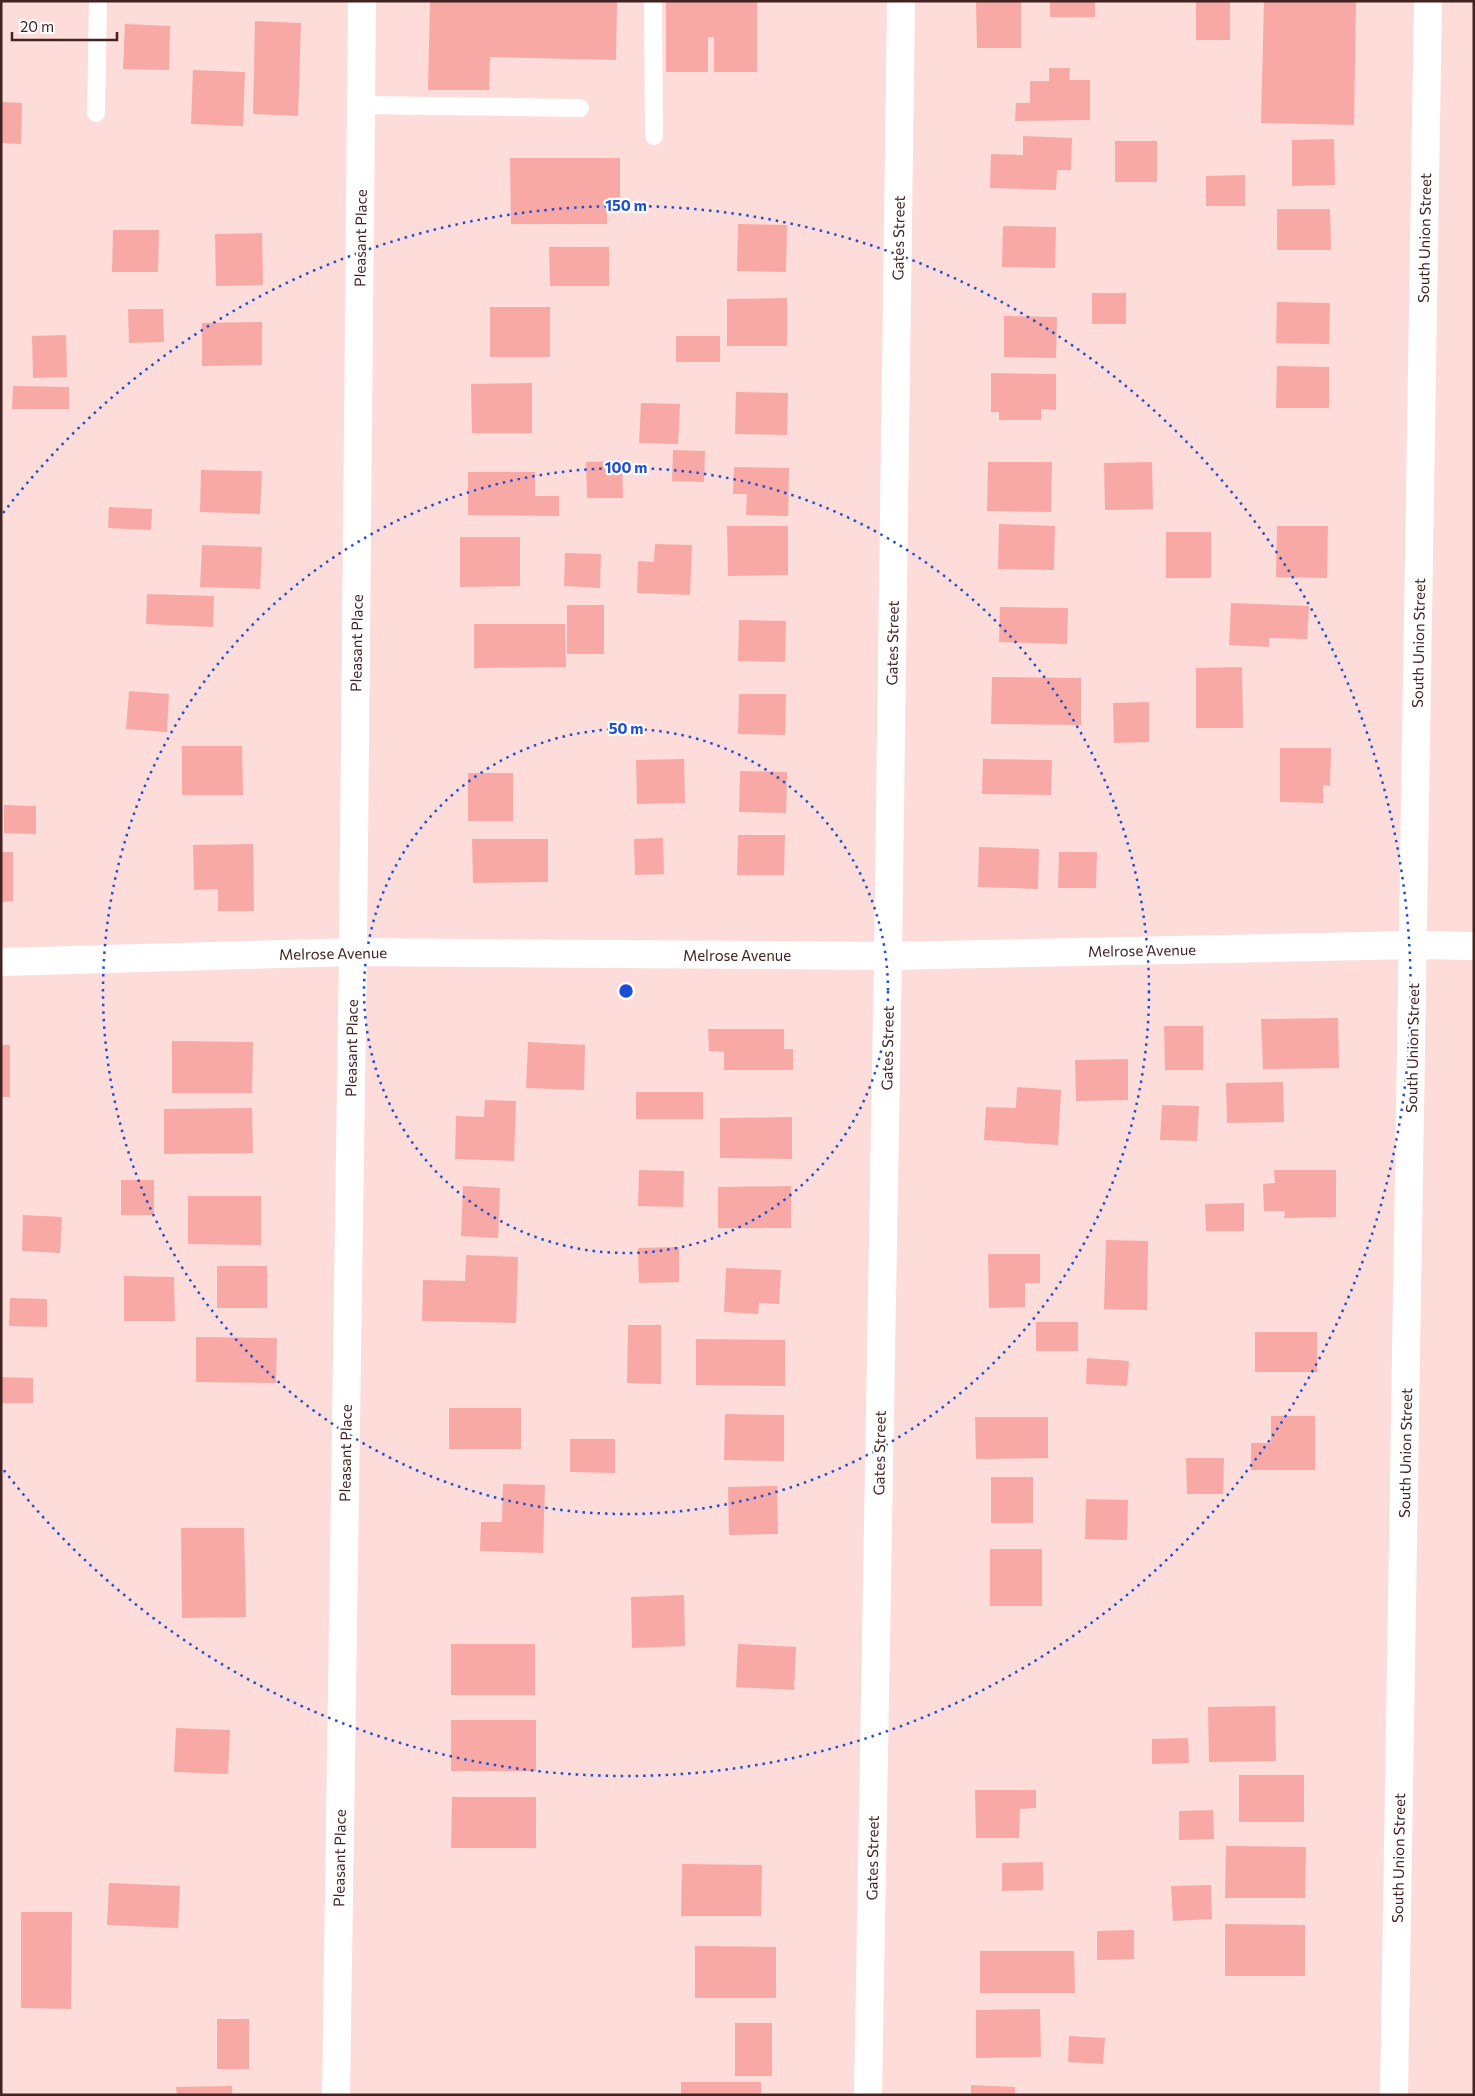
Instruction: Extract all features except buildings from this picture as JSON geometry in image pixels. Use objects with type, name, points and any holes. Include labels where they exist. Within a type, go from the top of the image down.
[{"type":"street","name":"Pleasant Place","points":[[336,2095],[353,952],[362,1]]},
{"type":"street","name":"Gates Street","points":[[868,2095],[888,956],[901,1]]},
{"type":"street","name":"South Union Street","points":[[1394,2095],[1428,1]]},
{"type":"street","name":"Melrose Avenue","points":[[1,962],[353,952],[888,956],[1413,944],[1474,946]]},
{"type":"lane","points":[[96,113],[98,1]]},
{"type":"lane","points":[[653,1],[654,136]]},
{"type":"lane","points":[[361,105],[580,108]]}]
